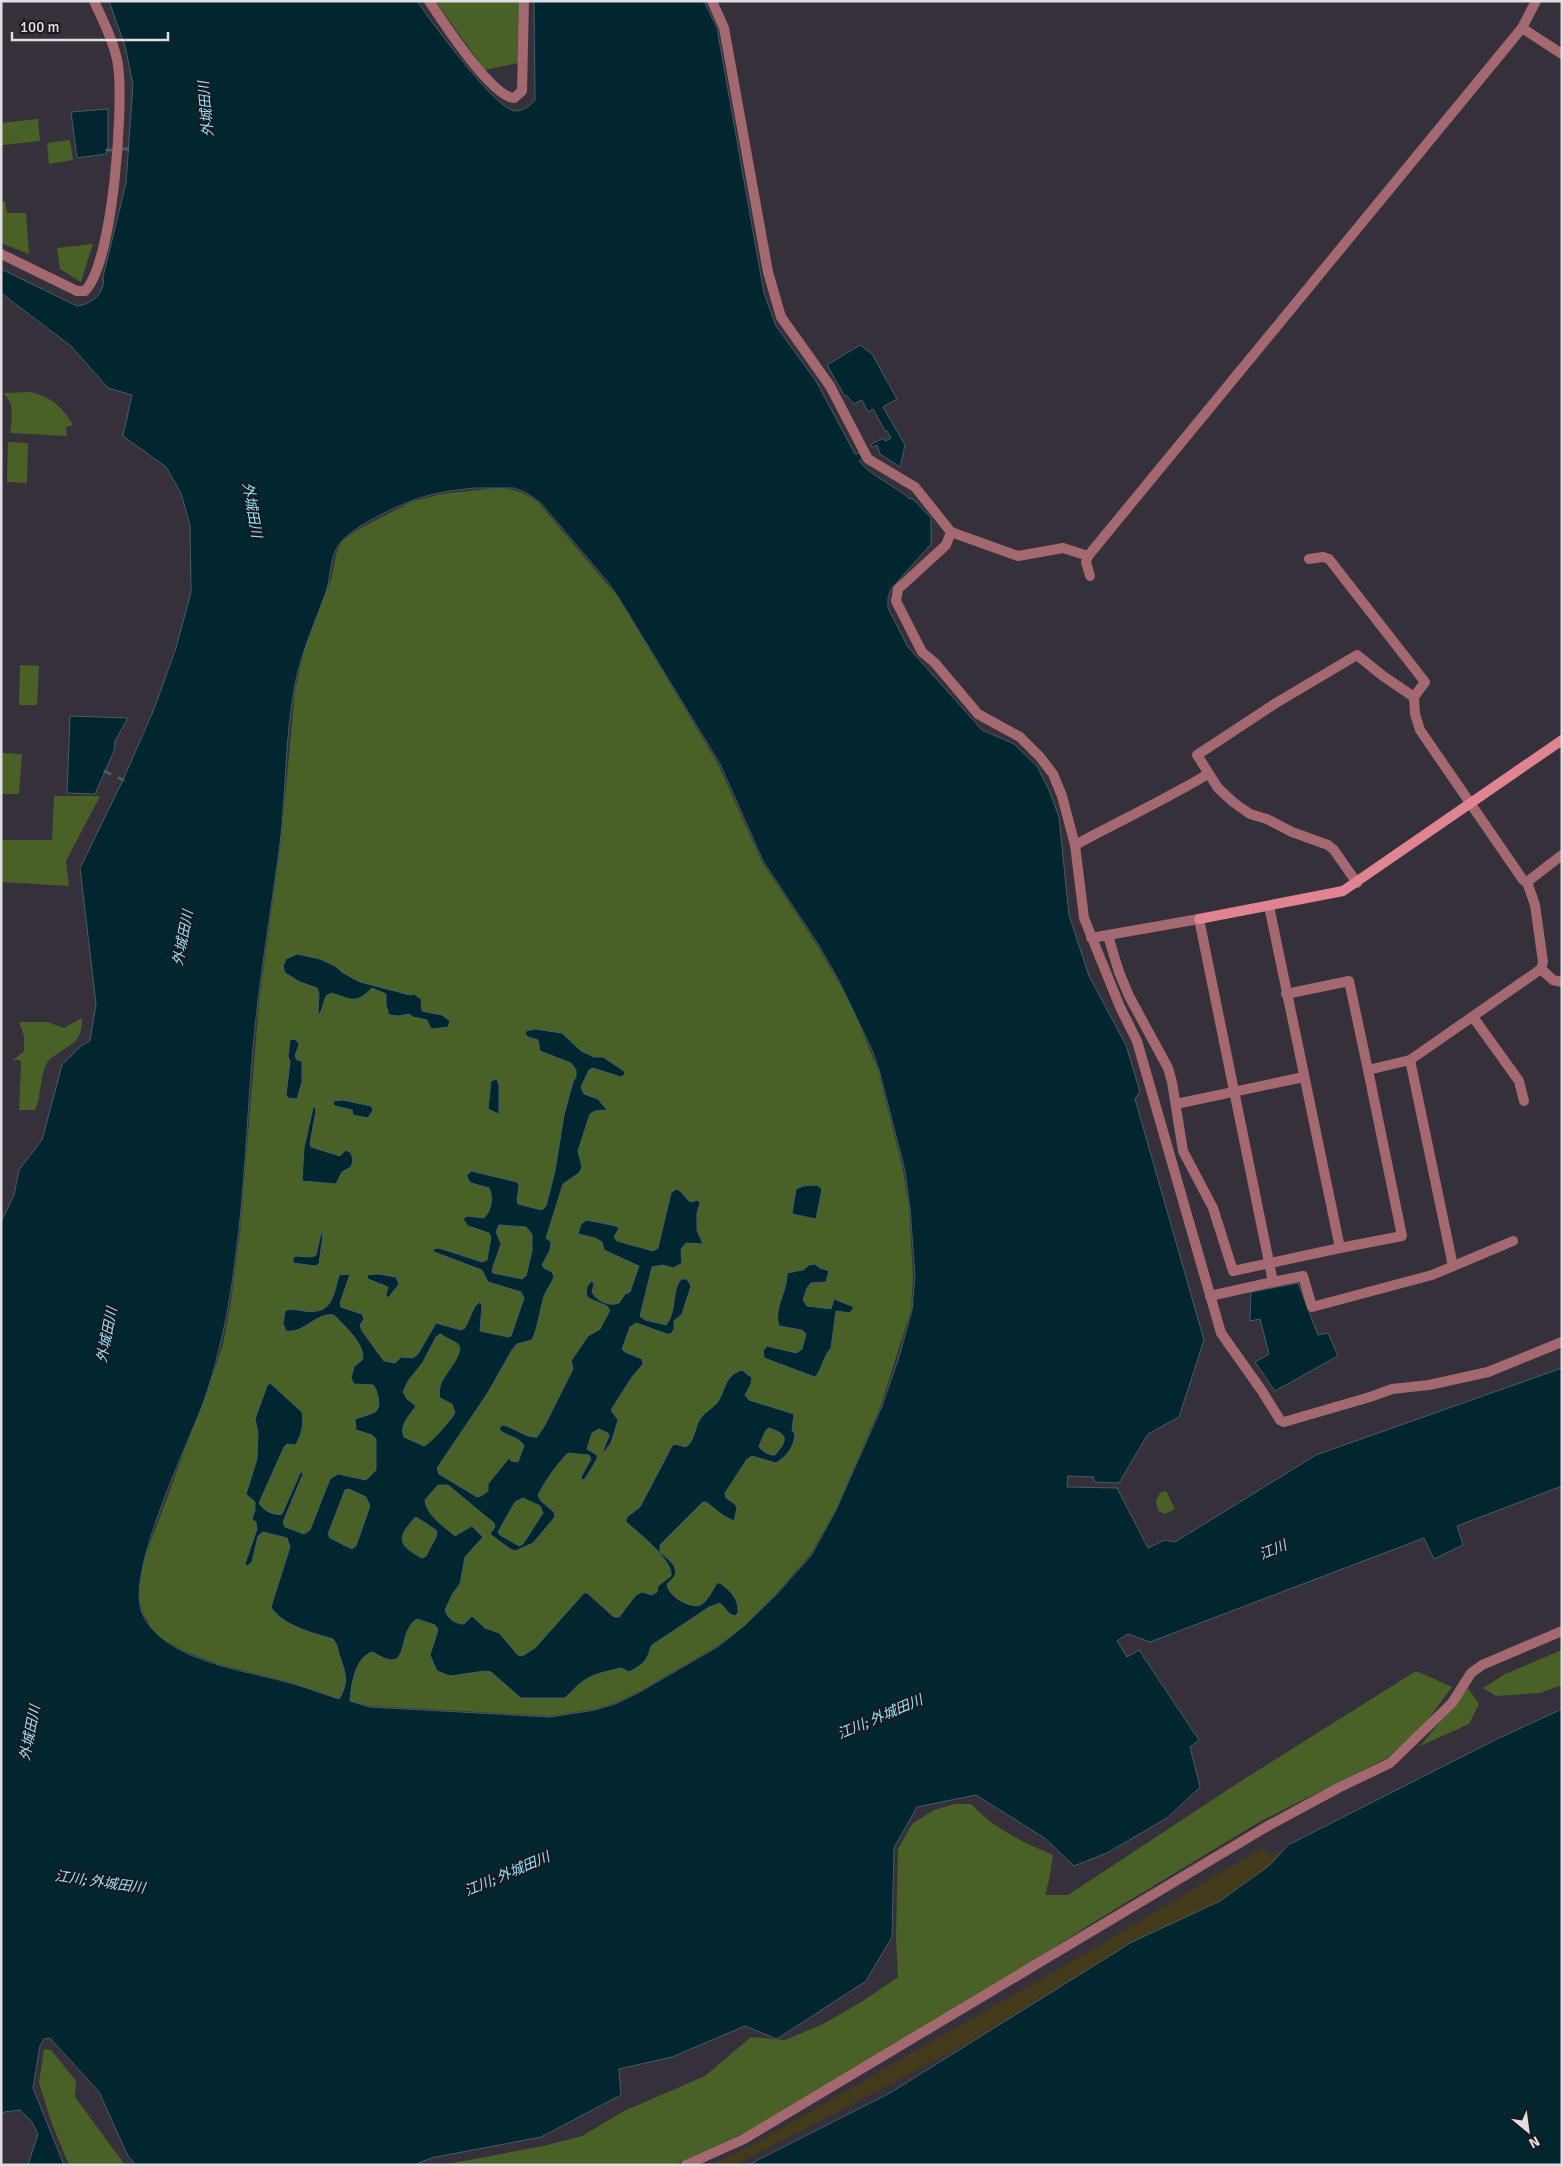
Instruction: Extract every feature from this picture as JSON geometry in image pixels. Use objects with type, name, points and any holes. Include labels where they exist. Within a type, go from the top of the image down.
[{"type":"street","points":[[1,254],[77,291],[85,292],[100,261],[116,180],[119,90],[118,64],[94,1]]},
{"type":"street","points":[[429,1],[452,36],[488,80],[506,95],[514,98],[522,91],[524,1]]},
{"type":"street","points":[[712,1],[724,28],[768,272],[781,317],[830,386],[868,459],[915,487],[952,532],[1018,556],[1063,548],[1088,556]]},
{"type":"street","points":[[1090,576],[1086,562],[1088,556],[1522,28],[1536,1]]},
{"type":"street","points":[[1522,28],[1562,54]]},
{"type":"street","points":[[952,532],[946,545],[898,589],[896,601],[922,652],[935,663],[978,714],[1020,737],[1040,757],[1052,774],[1062,796],[1075,845],[1084,918],[1120,1007],[1137,1041],[1220,1333],[1262,1391],[1280,1420],[1284,1422],[1392,1389],[1429,1384],[1488,1372],[1562,1342]]},
{"type":"street","points":[[1309,558],[1323,557],[1330,560],[1425,682],[1414,697],[1415,714],[1420,730],[1470,805],[1523,880],[1527,882],[1535,905],[1543,962],[1541,969],[1410,1060],[1368,1070]]},
{"type":"street","points":[[1357,883],[1334,850],[1328,845],[1292,832],[1267,819],[1250,814],[1218,788],[1197,755],[1276,703],[1357,655],[1414,697]]},
{"type":"street","points":[[1091,938],[1343,891],[1562,740]]},
{"type":"street","points":[[1075,845],[1166,799],[1208,774]]},
{"type":"street","points":[[1527,882],[1562,855]]},
{"type":"street","points":[[1268,906],[1340,1248]]},
{"type":"street","points":[[1199,919],[1273,1282]]},
{"type":"street","points":[[1108,936],[1119,972],[1129,996],[1168,1068],[1183,1151],[1213,1208],[1233,1271],[1402,1236],[1349,980],[1286,994]]},
{"type":"street","points":[[1541,969],[1553,980],[1562,982]]},
{"type":"street","points":[[1473,1016],[1519,1081],[1524,1101]]},
{"type":"street","points":[[1410,1060],[1453,1266]]},
{"type":"street","points":[[1176,1104],[1304,1077]]},
{"type":"street","points":[[1210,1296],[1303,1276],[1312,1307],[1432,1275],[1513,1241]]},
{"type":"street","points":[[686,2165],[744,2139],[1266,1827],[1338,1788],[1390,1763],[1452,1702],[1471,1673],[1496,1658],[1562,1631]]},
{"type":"green space","points":[[435,1],[521,1],[518,63],[485,70]]},
{"type":"green space","points":[[38,119],[40,141],[2,145],[1,157],[1,123]]},
{"type":"green space","points":[[70,140],[73,160],[49,164],[47,143]]},
{"type":"green space","points":[[5,201],[7,213],[26,213],[29,254],[1,243],[1,202]]},
{"type":"green space","points":[[93,244],[81,282],[60,269],[57,248]]},
{"type":"green space","points":[[29,392],[43,396],[60,407],[73,425],[66,427],[67,436],[10,433],[11,407],[3,393]]},
{"type":"green space","points":[[8,442],[28,443],[27,483],[7,482]]},
{"type":"green space","points":[[497,488],[519,492],[538,502],[618,597],[718,764],[762,862],[817,945],[851,1004],[878,1070],[903,1170],[909,1208],[913,1277],[911,1310],[881,1405],[836,1509],[810,1555],[775,1595],[745,1625],[719,1645],[638,1692],[615,1703],[595,1709],[550,1716],[370,1706],[338,1699],[289,1682],[218,1664],[184,1651],[161,1638],[152,1629],[142,1611],[139,1597],[141,1568],[216,1366],[223,1344],[231,1302],[240,1232],[259,1002],[281,841],[295,691],[306,643],[331,580],[337,551],[342,541],[357,530],[411,502],[441,494]]},
{"type":"green space","points":[[20,665],[39,666],[37,705],[19,705]]},
{"type":"green space","points":[[1,753],[22,754],[19,794],[1,794]]},
{"type":"green space","points":[[54,796],[100,796],[66,861],[69,886],[1,882],[1,840],[52,840]]},
{"type":"green space","points":[[82,1018],[81,1031],[76,1040],[48,1061],[43,1073],[35,1110],[19,1110],[21,1065],[20,1060],[13,1060],[24,1051],[24,1036],[19,1022],[47,1022],[64,1028]]},
{"type":"green space","points":[[1166,1491],[1175,1509],[1165,1514],[1158,1511],[1156,1501],[1160,1493]]},
{"type":"green space","points":[[1562,1650],[1562,1685],[1540,1693],[1496,1696],[1483,1688],[1505,1674]]},
{"type":"green space","points":[[1416,1671],[1452,1687],[1424,1725],[1387,1758],[1261,1821],[1099,1919],[1000,1982],[751,2130],[674,2165],[442,2165],[543,2146],[582,2136],[624,2111],[705,2076],[751,2037],[785,2040],[823,2024],[863,2001],[898,1977],[896,1937],[898,1849],[912,1824],[934,1810],[955,1804],[971,1804],[1009,1834],[1053,1855],[1045,1895],[1068,1895],[1238,1783]]},
{"type":"green space","points":[[1468,1688],[1479,1704],[1469,1724],[1420,1746]]},
{"type":"green space","points":[[44,2049],[51,2050],[76,2081],[75,2097],[125,2165],[69,2165],[52,2124],[39,2083]]},
{"type":"sand","points":[[1536,1727],[1060,1995],[735,2165],[711,2165],[754,2144],[1100,1945],[1263,1847],[1270,1857]]},
{"type":"water","points":[[109,1],[417,1],[479,81],[506,107],[518,111],[526,108],[535,100],[534,1],[704,1],[717,28],[764,293],[776,326],[816,381],[855,454],[859,453],[862,458],[859,461],[864,467],[910,499],[912,498],[931,518],[931,544],[891,589],[888,598],[888,608],[908,647],[982,730],[1014,744],[1037,766],[1049,790],[1059,817],[1069,915],[1089,976],[1126,1045],[1140,1092],[1135,1099],[1204,1340],[1179,1417],[1148,1434],[1119,1483],[1094,1482],[1094,1477],[1068,1476],[1067,1487],[1117,1488],[1148,1548],[1165,1540],[1175,1542],[1316,1455],[1562,1368],[1562,1486],[1457,1526],[1463,1545],[1434,1559],[1424,1538],[1150,1642],[1128,1634],[1117,1641],[1127,1657],[1139,1650],[1199,1740],[1190,1747],[1200,1787],[1167,1818],[1107,1853],[1074,1866],[1046,1839],[976,1795],[917,1807],[894,1848],[892,1937],[866,1981],[777,2039],[745,2026],[672,2057],[619,2069],[621,2095],[541,2137],[431,2158],[414,2165],[136,2165],[128,2156],[99,2092],[50,2038],[44,2039],[40,2046],[33,2088],[64,2165],[28,2165],[38,2134],[32,2122],[20,2110],[4,2112],[1,2115],[1,1222],[14,1195],[19,1170],[42,1140],[62,1065],[81,1046],[90,1041],[96,1004],[80,868],[123,780],[154,709],[176,648],[191,592],[190,525],[181,493],[166,467],[123,436],[132,395],[108,388],[71,346],[1,293],[1,269],[77,306],[88,303],[100,293],[126,183],[133,84],[125,46]],"holes":[[[474,488],[514,488],[525,492],[540,502],[607,581],[620,600],[720,764],[763,861],[818,944],[838,979],[872,1050],[905,1171],[910,1209],[915,1276],[912,1310],[899,1357],[882,1406],[836,1510],[811,1556],[775,1596],[745,1625],[719,1646],[638,1693],[615,1704],[595,1710],[550,1717],[370,1707],[350,1701],[355,1672],[362,1659],[373,1652],[385,1659],[394,1660],[402,1650],[410,1625],[417,1619],[435,1625],[438,1630],[430,1655],[437,1671],[450,1676],[485,1671],[491,1672],[521,1698],[565,1698],[584,1680],[590,1677],[621,1668],[629,1672],[642,1664],[649,1654],[652,1645],[709,1607],[720,1603],[730,1614],[735,1616],[738,1613],[736,1599],[720,1583],[717,1583],[707,1599],[700,1605],[690,1605],[675,1597],[667,1584],[674,1576],[675,1568],[660,1552],[660,1545],[703,1502],[706,1502],[734,1521],[737,1508],[735,1504],[726,1498],[725,1493],[747,1459],[752,1456],[776,1463],[789,1451],[795,1434],[792,1430],[794,1414],[749,1400],[745,1395],[752,1378],[742,1370],[730,1378],[717,1403],[700,1419],[691,1442],[686,1447],[674,1444],[672,1446],[640,1507],[627,1517],[626,1522],[667,1563],[671,1576],[658,1586],[657,1592],[652,1595],[642,1592],[636,1595],[619,1617],[614,1617],[587,1593],[584,1593],[535,1648],[522,1656],[518,1655],[499,1633],[485,1628],[472,1616],[464,1624],[461,1624],[452,1620],[446,1613],[445,1610],[453,1593],[460,1584],[465,1557],[483,1537],[472,1526],[455,1536],[432,1516],[425,1500],[438,1485],[448,1485],[494,1523],[495,1527],[490,1534],[510,1549],[515,1551],[533,1543],[555,1517],[554,1512],[541,1501],[538,1495],[555,1468],[568,1453],[589,1455],[591,1459],[581,1477],[582,1480],[585,1479],[597,1459],[597,1455],[587,1449],[592,1433],[599,1429],[608,1433],[609,1436],[604,1452],[611,1443],[618,1420],[611,1410],[632,1377],[643,1364],[642,1359],[622,1349],[630,1327],[636,1323],[671,1334],[674,1329],[674,1321],[682,1314],[691,1286],[687,1279],[681,1279],[678,1284],[672,1315],[666,1325],[645,1320],[640,1316],[652,1267],[663,1265],[673,1268],[682,1263],[681,1249],[686,1243],[703,1244],[697,1230],[697,1213],[700,1203],[698,1200],[690,1202],[676,1189],[671,1193],[658,1248],[653,1251],[617,1241],[614,1237],[619,1228],[616,1226],[587,1220],[581,1224],[578,1234],[595,1238],[602,1242],[604,1250],[639,1266],[630,1292],[625,1294],[619,1303],[608,1304],[594,1295],[592,1292],[594,1284],[592,1281],[588,1284],[586,1291],[588,1298],[607,1306],[610,1310],[600,1329],[588,1336],[571,1361],[573,1368],[571,1373],[537,1437],[528,1436],[502,1425],[499,1429],[519,1440],[524,1446],[518,1462],[511,1461],[509,1458],[488,1484],[488,1491],[477,1497],[439,1474],[437,1468],[487,1394],[512,1350],[517,1344],[532,1340],[534,1335],[544,1296],[554,1277],[552,1272],[542,1265],[550,1250],[551,1242],[546,1238],[563,1184],[579,1173],[582,1167],[578,1151],[590,1114],[595,1111],[607,1110],[598,1099],[584,1094],[581,1087],[589,1070],[593,1068],[621,1077],[625,1074],[624,1071],[603,1057],[594,1057],[581,1051],[562,1033],[535,1029],[526,1031],[525,1034],[538,1040],[540,1051],[571,1063],[576,1070],[576,1077],[564,1115],[555,1171],[546,1206],[542,1210],[518,1204],[519,1185],[517,1182],[471,1171],[467,1175],[468,1179],[471,1183],[489,1188],[491,1204],[484,1218],[467,1216],[463,1219],[468,1226],[489,1233],[491,1237],[487,1260],[482,1262],[439,1248],[433,1249],[434,1252],[482,1270],[488,1282],[521,1292],[524,1298],[511,1336],[480,1331],[482,1305],[480,1302],[475,1306],[465,1328],[461,1330],[436,1323],[418,1354],[413,1358],[401,1357],[395,1363],[384,1361],[362,1331],[360,1325],[364,1319],[362,1314],[341,1307],[340,1303],[350,1274],[339,1275],[333,1297],[326,1307],[313,1312],[292,1309],[285,1311],[283,1324],[286,1331],[299,1329],[321,1317],[334,1315],[353,1335],[360,1346],[363,1359],[354,1367],[351,1378],[354,1384],[373,1385],[378,1399],[378,1407],[375,1412],[355,1419],[356,1430],[372,1435],[376,1439],[376,1470],[366,1480],[338,1474],[330,1479],[310,1530],[304,1534],[285,1527],[283,1522],[303,1474],[301,1471],[282,1514],[269,1512],[259,1503],[284,1447],[287,1444],[295,1445],[301,1434],[303,1425],[302,1412],[270,1383],[267,1386],[255,1419],[258,1432],[257,1459],[246,1494],[255,1502],[252,1519],[256,1522],[257,1529],[245,1564],[247,1566],[252,1562],[258,1536],[263,1532],[287,1538],[290,1547],[271,1607],[276,1614],[291,1624],[333,1639],[338,1648],[345,1671],[344,1687],[339,1699],[290,1683],[225,1667],[184,1652],[166,1641],[152,1629],[142,1613],[139,1594],[142,1568],[150,1539],[205,1398],[216,1363],[228,1309],[242,1203],[256,1022],[280,844],[291,709],[300,665],[328,586],[332,560],[340,543],[357,529],[382,514],[420,498]],[[499,1225],[526,1227],[532,1234],[532,1251],[526,1276],[522,1279],[493,1273],[492,1270],[501,1244],[496,1232]],[[440,1334],[458,1344],[460,1348],[439,1391],[440,1398],[452,1404],[455,1413],[431,1441],[424,1446],[404,1437],[403,1433],[404,1425],[416,1406],[407,1399],[403,1392],[408,1381],[423,1362],[436,1337]],[[769,1428],[780,1432],[784,1438],[782,1445],[775,1455],[766,1453],[759,1446],[766,1430]],[[349,1489],[366,1497],[370,1506],[356,1546],[352,1549],[330,1538],[328,1534],[345,1490]],[[523,1498],[540,1506],[543,1513],[523,1544],[519,1546],[498,1532],[515,1502]],[[416,1517],[436,1530],[437,1535],[426,1556],[422,1558],[406,1547],[402,1540],[405,1530]]]},
{"type":"water","points":[[108,109],[108,146],[106,154],[77,158],[71,112]]},
{"type":"water","points":[[860,345],[872,354],[897,399],[883,407],[905,445],[900,467],[880,454],[877,445],[872,447],[870,445],[883,438],[885,441],[891,438],[873,409],[868,412],[862,400],[854,404],[844,395],[827,365]]},
{"type":"water","points":[[70,716],[128,718],[115,741],[114,751],[95,794],[67,793]]},
{"type":"water","points":[[297,954],[320,959],[360,982],[410,995],[414,994],[421,999],[422,1011],[442,1015],[450,1021],[448,1027],[431,1029],[427,1020],[413,1017],[409,1014],[389,1015],[386,1005],[386,994],[372,988],[357,999],[349,999],[331,993],[326,996],[320,1014],[318,1012],[319,993],[317,988],[300,982],[285,973],[283,966],[286,959]]},
{"type":"water","points":[[295,1039],[299,1044],[295,1056],[297,1060],[302,1061],[302,1082],[297,1099],[288,1098],[286,1095],[290,1062],[288,1056],[290,1040]]},
{"type":"water","points":[[497,1079],[499,1085],[499,1114],[488,1109],[491,1081]]},
{"type":"water","points":[[343,1100],[371,1106],[373,1110],[368,1118],[353,1115],[352,1110],[333,1104],[334,1101]]},
{"type":"water","points":[[315,1107],[311,1147],[340,1156],[346,1150],[351,1153],[353,1160],[351,1167],[342,1172],[336,1184],[302,1181],[304,1148],[313,1108]]},
{"type":"water","points":[[817,1185],[822,1189],[816,1219],[792,1214],[796,1189],[803,1186]]},
{"type":"water","points":[[321,1233],[323,1234],[319,1264],[315,1266],[293,1263],[295,1256],[312,1257],[316,1255]]},
{"type":"water","points":[[815,1264],[829,1271],[826,1282],[811,1283],[807,1288],[803,1300],[807,1306],[831,1309],[834,1299],[854,1307],[850,1313],[836,1311],[831,1348],[815,1377],[764,1358],[763,1351],[767,1346],[796,1353],[802,1349],[806,1334],[802,1330],[779,1326],[779,1306],[787,1280],[787,1273],[803,1270],[809,1265]]},
{"type":"water","points":[[378,1274],[396,1277],[399,1284],[388,1298],[386,1295],[388,1287],[368,1279],[367,1275]]},
{"type":"water","points":[[1298,1283],[1318,1335],[1328,1333],[1338,1356],[1275,1391],[1255,1362],[1269,1354],[1260,1319],[1250,1321],[1251,1292]]},
{"type":"water","points":[[1562,1709],[1562,2165],[748,2165],[890,2093],[1132,1942],[1220,1901],[1270,1865],[1288,1845],[1495,1740]]},
{"type":"waterway","points":[[123,149],[128,149]]},
{"type":"waterway","points":[[105,771],[110,774]]},
{"type":"waterway","points":[[119,778],[123,780]]},
{"type":"water label","name":"外城田川","points":[[206,109]]},
{"type":"water label","name":"外城田川","points":[[252,510]]},
{"type":"water label","name":"外城田川","points":[[183,938]]},
{"type":"water label","name":"外城田川","points":[[107,1335]]},
{"type":"water label","name":"江川","points":[[1273,1550]]},
{"type":"water label","name":"江川; 外城田川","points":[[880,1717]]},
{"type":"water label","name":"外城田川","points":[[30,1733]]},
{"type":"water label","name":"江川; 外城田川","points":[[507,1874]]},
{"type":"water label","name":"江川; 外城田川","points":[[100,1882]]}]
